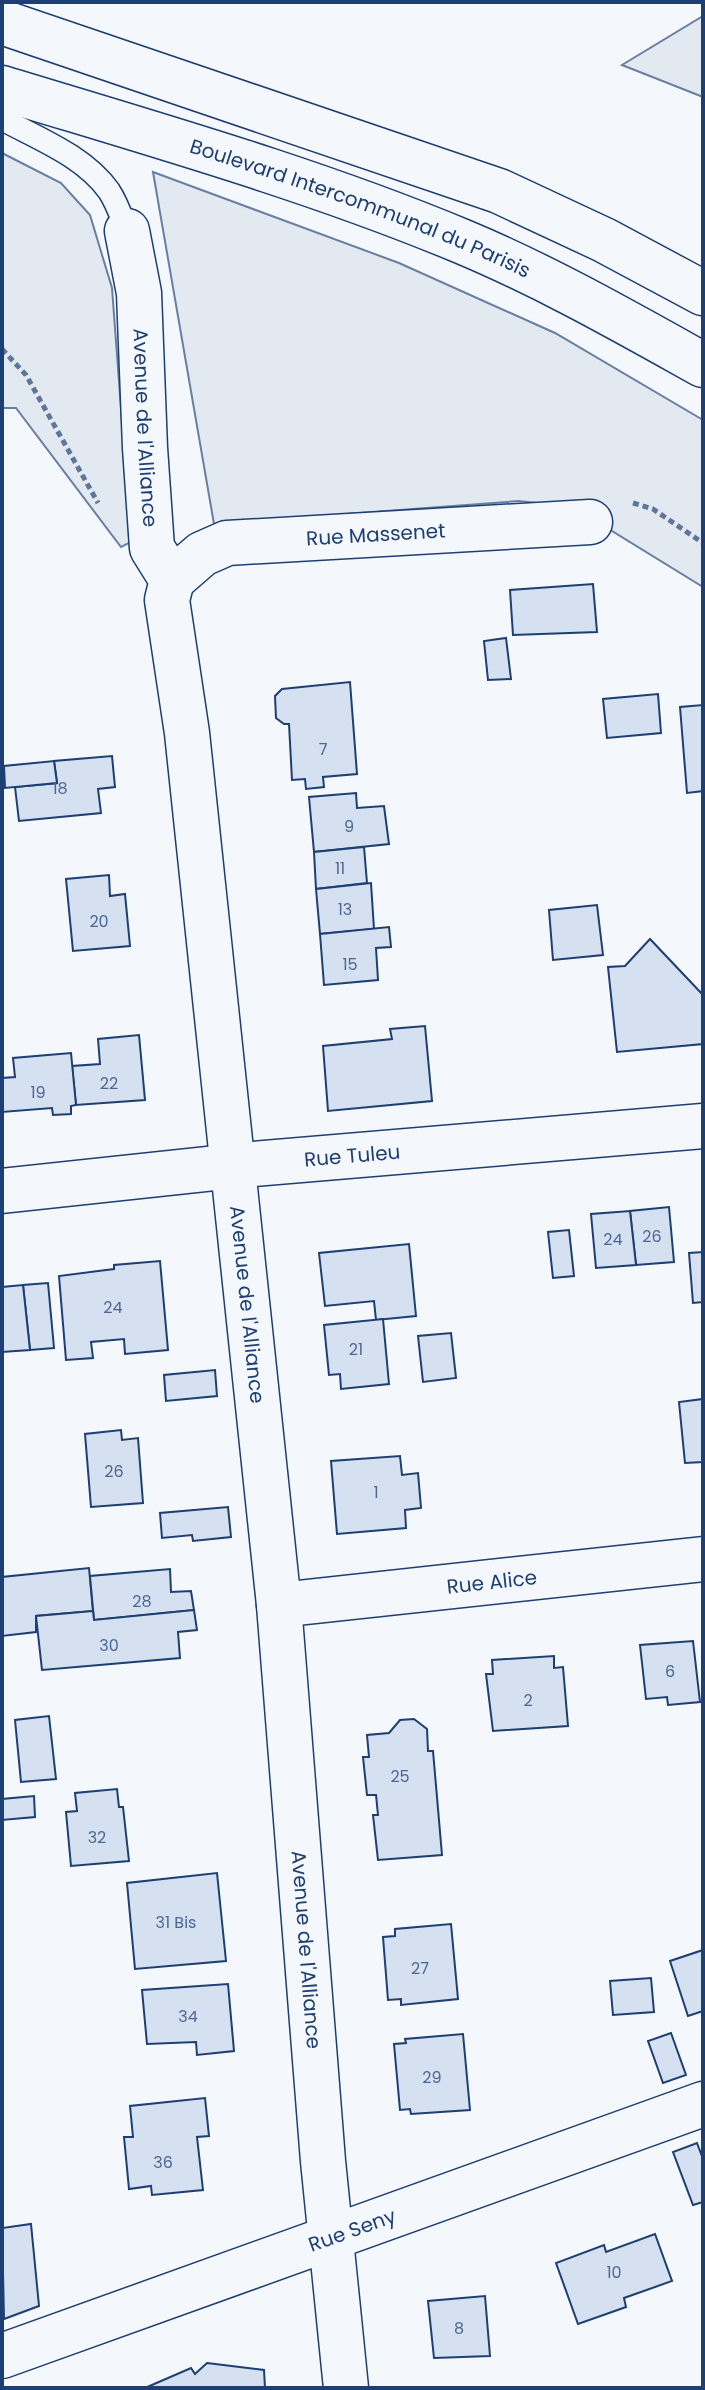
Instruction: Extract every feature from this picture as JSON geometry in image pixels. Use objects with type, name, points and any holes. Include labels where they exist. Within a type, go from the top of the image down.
[{"type":"main road","points":[[2,22],[499,191],[604,240],[703,293]]},
{"type":"main road","name":"Boulevard Intercommunal du Parisis","points":[[2,88],[273,172],[460,241],[541,278],[703,365]]},
{"type":"main road","name":"Avenue de l'Alliance","points":[[127,231],[139,293],[152,548],[172,580],[167,600],[187,733],[279,1605],[330,2237],[346,2388]]},
{"type":"main road","name":"Rue Massenet","points":[[172,580],[202,554],[227,543],[590,522]]},
{"type":"main road","name":"Rue Tuleu","points":[[2,1191],[233,1167],[703,1126]]},
{"type":"main road","name":"Rue Alice","points":[[279,1605],[703,1559]]},
{"type":"main road","name":"Rue Seny","points":[[2,2356],[703,2104]]},
{"type":"lane","points":[[2,119],[90,170],[110,193],[127,231]]},
{"type":"path","points":[[2,349],[26,375],[99,504]]},
{"type":"shaded area","points":[[703,16],[703,97],[622,65]]},
{"type":"shaded area","points":[[2,153],[61,183],[90,215],[112,288],[131,542],[121,547],[16,408],[2,408]]},
{"type":"shaded area","points":[[153,172],[399,263],[555,333],[703,420],[703,587],[573,507],[519,501],[214,524]]},
{"type":"building","points":[[593,584],[597,632],[513,635],[510,590]]},
{"type":"building","points":[[506,638],[511,679],[488,680],[484,641]]},
{"type":"building","points":[[350,682],[357,774],[323,777],[324,787],[306,789],[305,779],[292,780],[289,724],[276,718],[275,696],[282,689]]},
{"type":"building","points":[[658,694],[661,733],[607,738],[603,699]]},
{"type":"building","points":[[703,705],[703,791],[687,793],[680,707]]},
{"type":"building","points":[[112,756],[115,787],[98,789],[101,813],[19,821],[15,787],[57,783],[54,761]]},
{"type":"building","points":[[54,761],[57,783],[5,788],[4,766]]},
{"type":"building","points":[[356,793],[357,808],[384,806],[389,844],[314,852],[309,797]]},
{"type":"building","points":[[364,847],[367,883],[316,889],[314,852]]},
{"type":"building","points":[[109,875],[110,896],[125,894],[130,946],[73,951],[66,879]]},
{"type":"building","points":[[371,883],[374,929],[320,934],[316,889]]},
{"type":"building","points":[[597,905],[603,955],[553,960],[549,910]]},
{"type":"building","points":[[389,927],[391,947],[376,948],[378,980],[324,985],[320,934]]},
{"type":"building","points":[[650,939],[703,995],[703,1044],[617,1052],[608,967],[625,966]]},
{"type":"building","points":[[425,1026],[432,1101],[328,1111],[323,1046],[392,1039],[390,1029]]},
{"type":"building","points":[[139,1035],[145,1100],[76,1105],[72,1066],[100,1064],[98,1039]]},
{"type":"building","points":[[71,1053],[76,1105],[71,1106],[71,1114],[53,1115],[52,1108],[2,1112],[2,1078],[15,1077],[13,1058]]},
{"type":"building","points":[[669,1207],[674,1262],[636,1265],[630,1211]]},
{"type":"building","points":[[630,1211],[636,1265],[596,1268],[591,1214]]},
{"type":"building","points":[[569,1230],[574,1276],[553,1278],[548,1232]]},
{"type":"building","points":[[409,1244],[416,1316],[376,1320],[374,1301],[325,1306],[319,1253]]},
{"type":"building","points":[[703,1252],[703,1302],[693,1303],[689,1253]]},
{"type":"building","points":[[160,1261],[168,1350],[125,1354],[124,1339],[91,1342],[93,1358],[66,1360],[59,1276],[114,1269],[114,1265]]},
{"type":"building","points":[[48,1283],[54,1348],[30,1350],[23,1285]]},
{"type":"building","points":[[23,1285],[30,1350],[2,1352],[2,1287]]},
{"type":"building","points":[[383,1319],[389,1384],[341,1389],[340,1374],[329,1375],[324,1325]]},
{"type":"building","points":[[451,1333],[456,1378],[423,1382],[418,1336]]},
{"type":"building","points":[[215,1370],[217,1396],[166,1401],[164,1375]]},
{"type":"building","points":[[703,1399],[703,1462],[685,1463],[679,1402]]},
{"type":"building","points":[[121,1430],[122,1440],[138,1438],[143,1503],[91,1507],[85,1434]]},
{"type":"building","points":[[400,1456],[402,1475],[418,1473],[421,1508],[405,1510],[406,1528],[337,1534],[331,1461]]},
{"type":"building","points":[[228,1507],[231,1537],[193,1541],[192,1535],[162,1538],[160,1513]]},
{"type":"building","points":[[89,1568],[93,1611],[36,1616],[36,1632],[2,1636],[2,1577]]},
{"type":"building","points":[[170,1569],[171,1592],[191,1591],[194,1610],[94,1620],[90,1576]]},
{"type":"building","points":[[194,1610],[197,1630],[178,1632],[180,1658],[42,1670],[36,1616],[93,1611],[94,1620]]},
{"type":"building","points":[[693,1641],[700,1702],[668,1705],[667,1697],[646,1699],[640,1645]]},
{"type":"building","points":[[554,1656],[554,1668],[563,1667],[568,1726],[493,1731],[486,1674],[493,1674],[492,1660]]},
{"type":"building","points":[[49,1716],[56,1779],[21,1782],[15,1720]]},
{"type":"building","points":[[414,1719],[427,1729],[428,1751],[433,1751],[442,1855],[378,1860],[373,1815],[378,1815],[376,1795],[367,1795],[363,1757],[369,1757],[367,1735],[389,1733],[400,1720]]},
{"type":"building","points":[[117,1789],[119,1807],[123,1807],[129,1861],[71,1866],[66,1812],[77,1811],[75,1793]]},
{"type":"building","points":[[34,1796],[35,1817],[2,1820],[2,1799]]},
{"type":"building","points":[[217,1873],[226,1961],[135,1969],[127,1883]]},
{"type":"building","points":[[451,1924],[458,1999],[401,2005],[401,1999],[388,2000],[383,1937],[395,1936],[395,1929]]},
{"type":"building","points":[[703,1950],[703,2011],[688,2016],[670,1961]]},
{"type":"building","points":[[651,1978],[654,2012],[613,2015],[610,1981]]},
{"type":"building","points":[[228,1984],[234,2051],[197,2055],[196,2042],[147,2044],[142,1990]]},
{"type":"building","points":[[671,2033],[686,2075],[663,2083],[648,2041]]},
{"type":"building","points":[[463,2034],[470,2110],[411,2114],[410,2109],[400,2110],[394,2044],[406,2043],[405,2039]]},
{"type":"building","points":[[205,2098],[209,2136],[197,2137],[203,2190],[152,2195],[151,2186],[129,2189],[124,2137],[133,2137],[130,2106]]},
{"type":"building","points":[[697,2143],[703,2159],[703,2202],[693,2205],[673,2152]]},
{"type":"building","points":[[31,2224],[39,2306],[4,2319],[2,2228]]},
{"type":"building","points":[[655,2234],[672,2281],[624,2298],[626,2307],[578,2324],[556,2263],[604,2245],[606,2252]]},
{"type":"building","points":[[485,2296],[490,2356],[434,2358],[428,2301]]},
{"type":"building","points":[[207,2363],[264,2370],[265,2388],[145,2388],[191,2368],[195,2374]]}]
